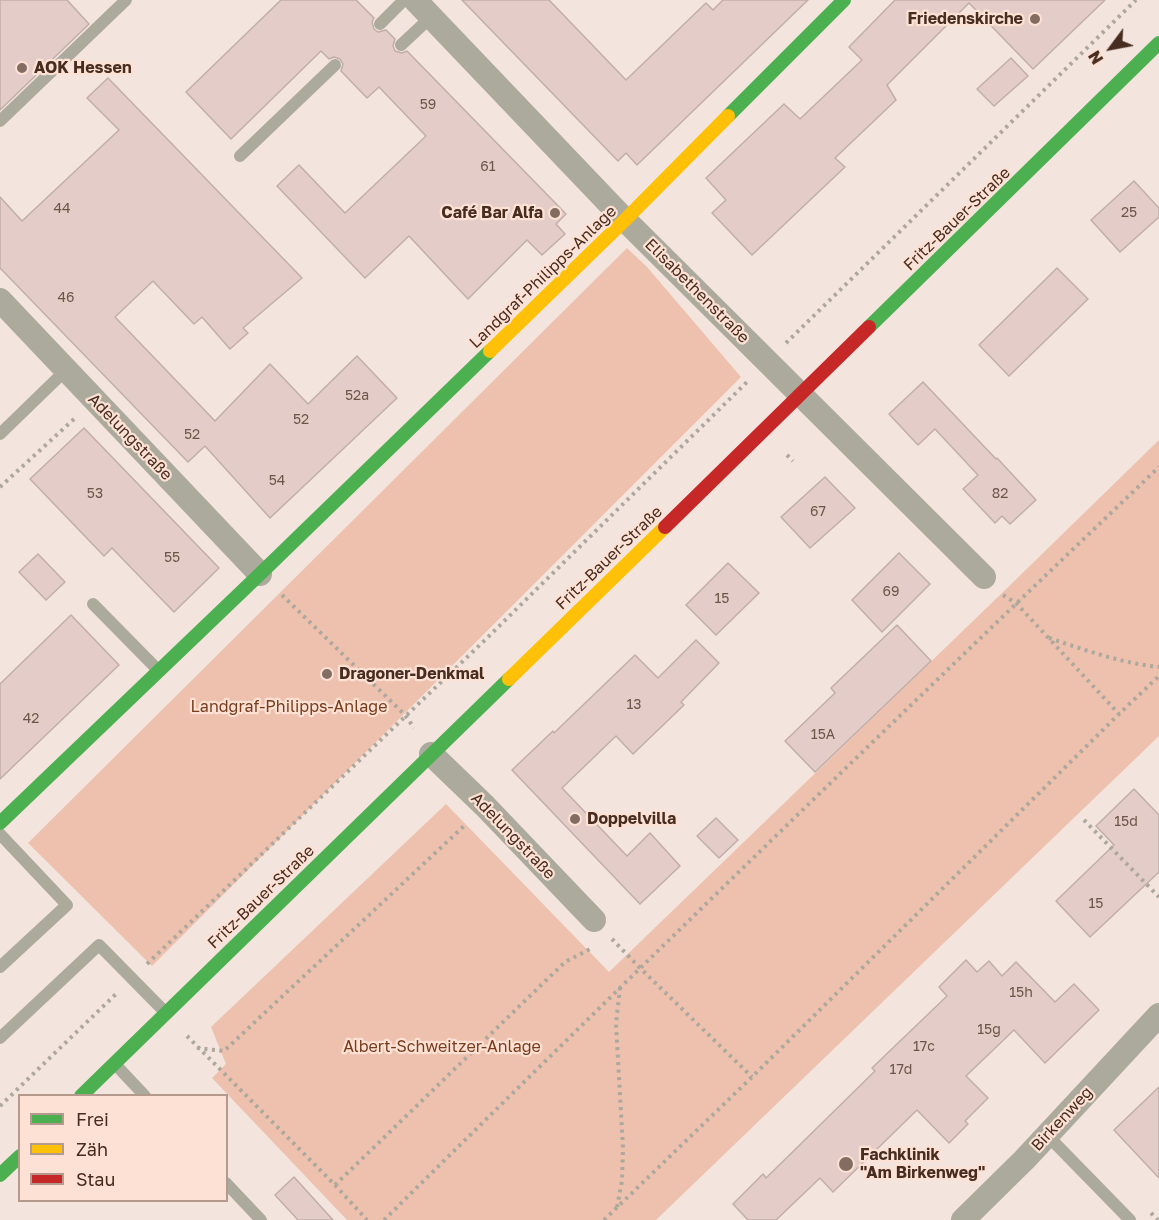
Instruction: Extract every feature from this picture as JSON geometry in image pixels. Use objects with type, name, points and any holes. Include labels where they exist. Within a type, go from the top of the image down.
[{"type":"main road","name":"Landgraf-Philipps-Anlage","points":[[0,823],[625,220],[844,0]]},
{"type":"main road","name":"Fritz-Bauer-Straße","points":[[82,1094],[1159,44]]},
{"type":"main road","points":[[0,1175],[18,1158]]},
{"type":"street","name":"Elisabethenstraße","points":[[423,9],[625,220],[984,577]]},
{"type":"street","name":"Adelungstraße","points":[[0,300],[260,573]]},
{"type":"street","name":"Adelungstraße","points":[[431,754],[485,806],[594,920]]},
{"type":"street","name":"Birkenweg","points":[[963,1220],[989,1196],[1159,1015]]},
{"type":"lane","points":[[0,121],[126,0]]},
{"type":"lane","points":[[380,24],[404,0]]},
{"type":"lane","points":[[401,45],[423,9]]},
{"type":"lane","points":[[240,156],[336,65]]},
{"type":"lane","points":[[0,434],[66,370]]},
{"type":"lane","points":[[93,604],[159,671]]},
{"type":"lane","points":[[0,834],[67,905],[0,967]]},
{"type":"lane","points":[[0,1038],[99,945],[166,1012]]},
{"type":"lane","points":[[115,1063],[144,1094]]},
{"type":"lane","points":[[1047,1135],[1130,1220]]},
{"type":"lane","points":[[228,1185],[261,1220]]},
{"type":"path","points":[[794,336],[1136,0]]},
{"type":"path","points":[[0,1106],[494,632],[745,384]]},
{"type":"path","points":[[0,487],[95,400]]},
{"type":"path","points":[[786,454],[793,461]]},
{"type":"path","points":[[384,1220],[620,987],[1159,467]]},
{"type":"path","points":[[984,577],[1001,594],[1016,603],[1119,714]]},
{"type":"path","points":[[294,607],[405,716],[431,754]]},
{"type":"path","points":[[1048,638],[1105,656],[1159,667]]},
{"type":"path","points":[[604,1220],[1159,676]]},
{"type":"path","points":[[367,1220],[198,1048],[224,1051],[485,806]]},
{"type":"path","points":[[1084,820],[1159,897]]},
{"type":"path","points":[[594,920],[752,1077]]},
{"type":"path","points":[[335,1185],[565,962],[593,948]]},
{"type":"path","points":[[617,1208],[622,1182],[623,1148],[616,1024],[620,987]]},
{"type":"green space","name":"Landgraf-Philipps-Anlage","points":[[627,248],[647,267],[741,377],[152,966],[28,843]]},
{"type":"green space","name":"Albert-Schweitzer-Anlage","points":[[1159,440],[1159,736],[656,1220],[347,1220],[212,1078],[226,1064],[211,1027],[446,804],[609,972]]},
{"type":"building","name":"AOK Hessen","points":[[0,0],[67,0],[89,24],[0,110]]},
{"type":"building","points":[[281,0],[356,0],[374,18],[372,22],[374,29],[378,32],[386,30],[395,39],[393,46],[395,51],[402,53],[407,51],[566,214],[556,224],[565,234],[542,255],[527,240],[468,299],[409,236],[365,278],[277,186],[299,165],[345,213],[426,136],[379,87],[367,98],[341,71],[343,64],[340,59],[334,57],[329,59],[321,51],[231,139],[186,92]]},
{"type":"building","points":[[462,0],[549,0],[626,80],[706,3],[713,10],[723,0],[808,0],[637,165],[626,153],[618,161]]},
{"type":"building","points":[[895,0],[1105,0],[1033,69],[969,3],[887,85],[896,100],[835,158],[845,167],[752,255],[712,213],[726,200],[706,178],[784,104],[800,119],[862,60],[849,47]]},
{"type":"building","points":[[1011,58],[1028,76],[994,106],[977,89]]},
{"type":"building","points":[[108,78],[302,278],[243,328],[248,333],[230,349],[202,317],[194,324],[153,281],[115,317],[215,421],[270,364],[308,404],[357,356],[397,398],[270,518],[205,446],[188,462],[0,268],[0,197],[22,221],[119,130],[87,98]]},
{"type":"building","points":[[1134,181],[1159,208],[1159,217],[1120,252],[1091,220]]},
{"type":"building","points":[[1057,268],[1088,299],[1009,376],[979,345]]},
{"type":"building","points":[[923,382],[1036,500],[1010,524],[1002,516],[995,523],[963,489],[978,475],[935,429],[918,445],[889,414]]},
{"type":"building","points":[[84,428],[219,568],[174,612],[112,548],[104,556],[30,479]]},
{"type":"building","points":[[825,477],[855,508],[810,548],[781,517]]},
{"type":"building","points":[[899,553],[930,584],[882,632],[852,600]]},
{"type":"building","points":[[38,554],[65,582],[46,600],[19,572]]},
{"type":"building","points":[[728,563],[759,593],[716,635],[686,605]]},
{"type":"building","points":[[71,615],[119,665],[0,779],[0,684]]},
{"type":"building","points":[[897,625],[931,661],[815,772],[785,741],[835,693],[831,688]]},
{"type":"building","points":[[696,640],[719,663],[681,702],[684,705],[633,754],[616,736],[562,788],[627,856],[650,833],[680,866],[640,904],[512,770],[635,655],[658,678]]},
{"type":"building","points":[[1134,789],[1159,815],[1159,872],[1090,937],[1056,901],[1114,845],[1096,826]]},
{"type":"building","points":[[716,818],[738,840],[719,858],[697,836]]},
{"type":"building","points":[[966,960],[977,972],[989,961],[1002,976],[1016,962],[1055,1002],[1074,984],[1099,1010],[1045,1063],[1014,1030],[966,1076],[988,1098],[965,1121],[968,1124],[949,1143],[917,1110],[833,1192],[820,1178],[776,1220],[748,1220],[733,1204],[763,1174],[766,1178],[875,1071],[872,1068],[947,996],[939,987]]},
{"type":"building","points":[[1159,1087],[1159,1178],[1114,1130]]},
{"type":"building","points":[[294,1177],[333,1220],[298,1220],[275,1195]]},
{"type":"traffic: fast","points":[[728,116],[844,0]]},
{"type":"traffic: fast","points":[[869,327],[1159,43]]},
{"type":"traffic: fast","points":[[0,823],[490,351]]},
{"type":"traffic: fast","points":[[83,1094],[509,679]]},
{"type":"traffic: fast","points":[[0,1175],[18,1158]]},
{"type":"traffic: slow","points":[[490,351],[728,116]]},
{"type":"traffic: slow","points":[[509,679],[665,527]]},
{"type":"traffic: jam","points":[[665,527],[869,327]]},
{"type":"place","name":"Friedenskirche","points":[[1035,19]]},
{"type":"place","name":"AOK Hessen","points":[[22,68]]},
{"type":"place","name":"Café Bar Alfa","points":[[555,213]]},
{"type":"place","name":"Dragoner-Denkmal","points":[[327,674]]},
{"type":"place","name":"Doppelvilla","points":[[575,819]]},
{"type":"place","name":"Fachklinik \"Am Birkenweg\"","points":[[846,1164]]}]
